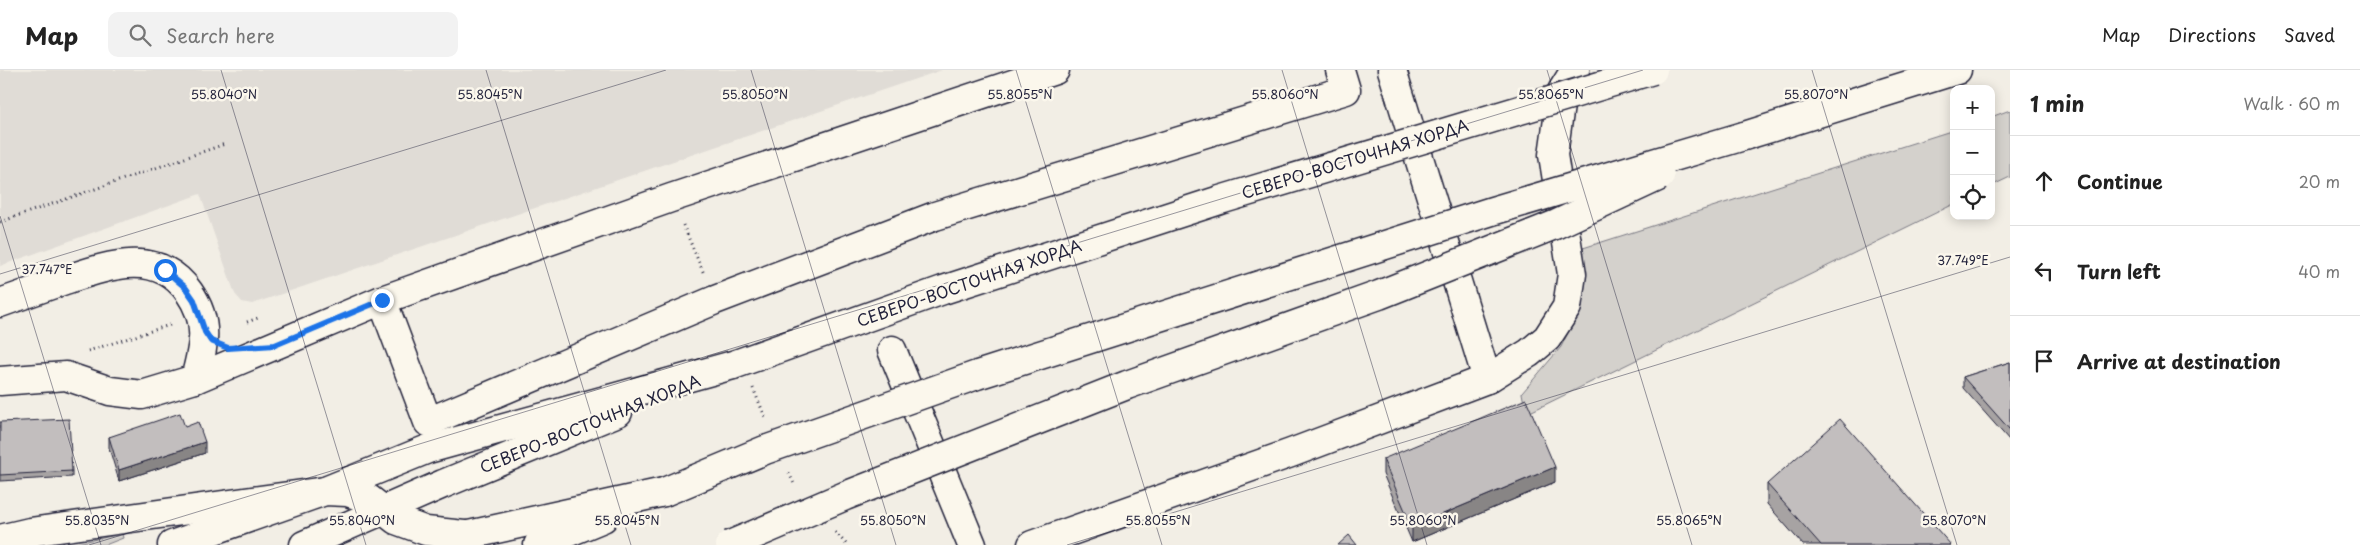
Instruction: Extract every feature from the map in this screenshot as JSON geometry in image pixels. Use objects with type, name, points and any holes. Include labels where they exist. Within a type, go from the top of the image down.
[{"type":"street","points":[[0,381],[66,376],[110,391],[142,395],[195,378],[382,300],[671,198],[1055,70]]},
{"type":"street","points":[[382,300],[428,422],[715,300],[936,216],[1346,90],[1340,70]]},
{"type":"street","points":[[1392,70],[1486,379]]},
{"type":"street","points":[[1032,545],[1291,452],[1486,379],[1528,353],[1547,338],[1567,307],[1572,274],[1553,155],[1562,90],[1575,70]]},
{"type":"street","name":"СЕВЕРО-ВОСТОЧНАЯ ХОРДА","points":[[304,545],[443,484],[733,365],[944,290],[1211,203],[1653,70]]},
{"type":"street","points":[[538,545],[765,450],[977,375],[1483,214],[1957,70]]},
{"type":"street","points":[[730,545],[845,496],[1127,385],[1379,295],[1557,224],[1744,136]]},
{"type":"street","points":[[0,303],[109,265],[139,263],[165,270],[185,287],[194,300],[211,341],[228,348],[275,345]]},
{"type":"street","points":[[195,378],[203,351],[203,324]]},
{"type":"street","points":[[892,350],[972,545]]},
{"type":"street","points":[[172,545],[325,490],[428,449],[733,365]]},
{"type":"street","points":[[0,539],[30,532],[325,490],[347,492],[370,499],[396,520],[426,532],[464,535]]},
{"type":"street","points":[[430,545],[464,535],[664,492]]},
{"type":"path","points":[[0,222],[225,144]]},
{"type":"path","points":[[80,354],[203,324]]},
{"type":"shaded area","points":[[0,70],[942,70],[252,304],[242,302],[235,294],[200,194],[0,266]]},
{"type":"shaded area","points":[[2010,110],[2010,177],[1995,184],[1995,130],[1995,116]]},
{"type":"shaded area","points":[[1950,131],[1950,206],[1526,414],[1522,393],[1561,347],[1578,312],[1580,249]]},
{"type":"shaded area","points":[[122,534],[123,538],[105,545],[67,545]]},
{"type":"building","points":[[2010,362],[2010,430],[1963,377]]},
{"type":"building","points":[[1526,399],[1555,467],[1412,527],[1383,459]]},
{"type":"building","points":[[180,413],[185,427],[198,422],[205,442],[119,470],[109,437]]},
{"type":"building","points":[[69,419],[72,471],[0,475],[0,422]]},
{"type":"building","points":[[1840,419],[1951,545],[1821,545],[1767,484]]},
{"type":"building","points":[[1349,535],[1357,545],[1338,545]]},
{"type":"route","points":[[165,270],[185,287],[194,300],[201,315],[205,332],[211,341],[219,346],[228,348],[275,345],[382,300]]}]
